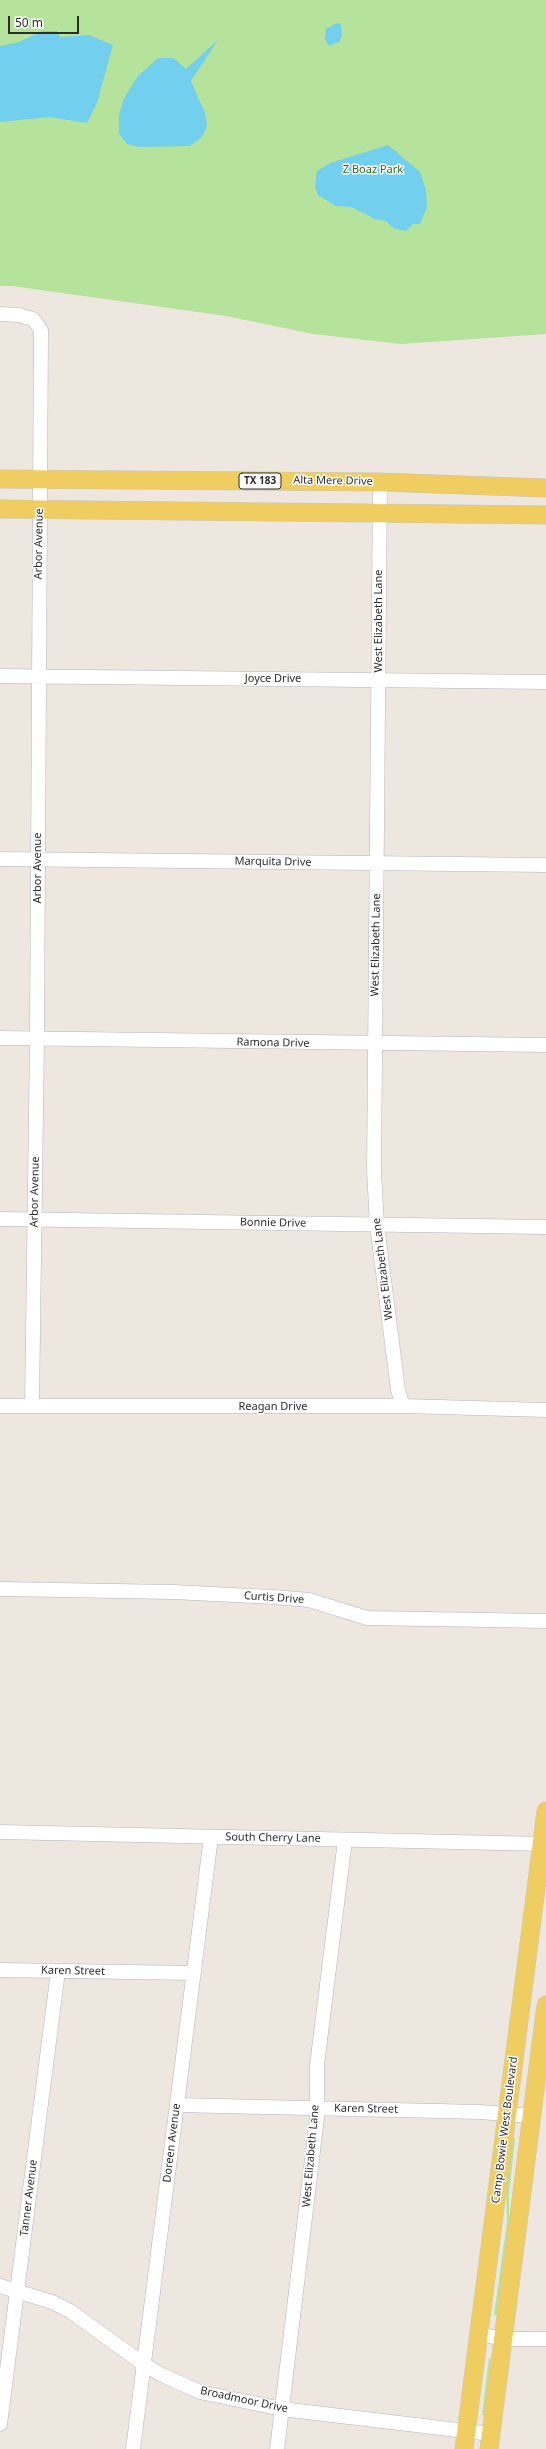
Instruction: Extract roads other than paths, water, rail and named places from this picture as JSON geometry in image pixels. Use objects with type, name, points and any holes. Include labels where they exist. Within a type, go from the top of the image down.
[{"type":"main road","name":"Alta Mere Drive","points":[[0,479],[380,482],[546,488]]},
{"type":"main road","points":[[0,509],[546,515]]},
{"type":"main road","name":"Camp Bowie West Boulevard","points":[[465,2441],[507,2113],[544,1844],[546,1811]]},
{"type":"main road","points":[[490,2442],[546,2005]]},
{"type":"street","name":"Arbor Avenue","points":[[0,314],[19,315],[32,319],[38,324],[41,330],[37,1038],[32,1406]]},
{"type":"street","name":"West Elizabeth Lane","points":[[380,482],[374,1170],[377,1225],[398,1390],[403,1406]]},
{"type":"street","name":"Joyce Drive","points":[[0,676],[546,682]]},
{"type":"street","name":"Marquita Drive","points":[[0,859],[546,865]]},
{"type":"street","name":"Ramona Drive","points":[[0,1038],[546,1045]]},
{"type":"street","name":"Bonnie Drive","points":[[0,1220],[546,1227]]},
{"type":"street","name":"Reagan Drive","points":[[0,1406],[403,1406],[546,1410]]},
{"type":"street","name":"Curtis Drive","points":[[0,1589],[168,1592],[274,1597],[309,1600],[367,1618],[546,1621]]},
{"type":"street","name":"South Cherry Lane","points":[[0,1832],[544,1844]]},
{"type":"street","name":"Doreen Avenue","points":[[134,2449],[211,1837]]},
{"type":"street","name":"West Elizabeth Lane","points":[[277,2449],[317,2118],[317,2064],[345,1840]]},
{"type":"street","name":"Karen Street","points":[[0,1970],[193,1973]]},
{"type":"street","name":"Tanner Avenue","points":[[0,2424],[58,1971]]},
{"type":"street","name":"Karen Street","points":[[177,2105],[257,2109],[316,2108],[507,2113],[532,2116]]},
{"type":"street","name":"Broadmoor Drive","points":[[0,2286],[70,2311],[145,2365],[162,2375],[200,2392],[465,2441],[490,2442]]},
{"type":"street","points":[[479,2334],[503,2339],[546,2339]]},
{"type":"water","points":[[337,23],[341,24],[342,35],[339,42],[329,46],[325,39],[326,29]]},
{"type":"water","points":[[42,31],[57,31],[60,37],[89,35],[113,45],[97,103],[87,123],[49,117],[0,122],[0,46],[19,42]]},
{"type":"water","points":[[218,40],[191,81],[205,113],[207,126],[202,137],[190,146],[138,147],[127,144],[119,134],[119,115],[124,98],[138,76],[158,58],[173,58],[186,69]]},
{"type":"water","points":[[388,145],[420,172],[426,190],[427,207],[420,224],[413,224],[406,231],[393,228],[386,221],[375,219],[351,207],[336,206],[318,195],[315,186],[317,171],[330,163]]},
{"type":"park label","name":"Z Boaz Park","points":[[373,170]]}]
